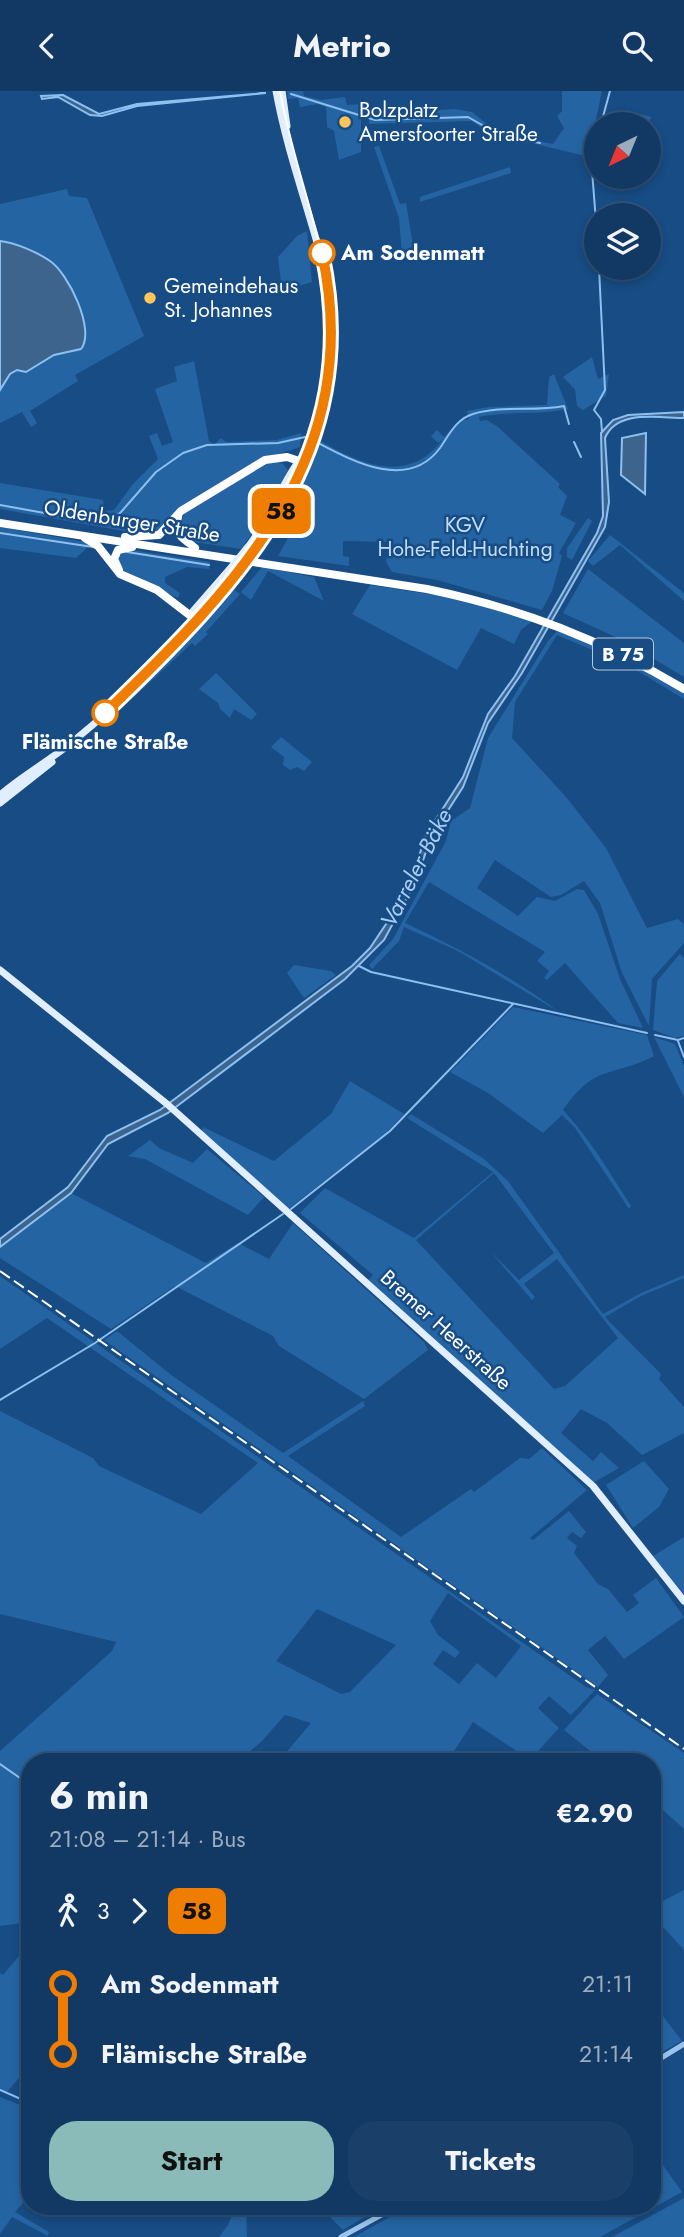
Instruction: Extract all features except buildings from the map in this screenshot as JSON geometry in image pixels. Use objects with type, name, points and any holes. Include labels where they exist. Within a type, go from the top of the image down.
[{"type":"highway","points":[[125,537],[159,535],[181,511],[265,460],[280,457],[300,461]]},
{"type":"highway","points":[[181,511],[176,531],[195,548]]},
{"type":"highway","name":"Oldenburger Straße","points":[[0,520],[442,587],[542,616]]},
{"type":"highway","name":"Oldenburger Straße","points":[[0,520],[152,547],[427,589],[542,616]]},
{"type":"highway","points":[[80,535],[98,546],[122,575],[158,590],[196,620]]},
{"type":"highway","points":[[122,575],[115,563],[118,550],[124,547],[152,547]]},
{"type":"highway","name":"B 75","points":[[542,616],[618,651],[684,687]]},
{"type":"main road","points":[[0,803],[26,785],[135,684],[196,620],[278,516],[300,461],[309,451],[320,425],[333,349],[317,241],[276,91]]},
{"type":"main road","points":[[282,91],[287,137]]},
{"type":"main road","points":[[0,795],[67,746]]},
{"type":"main road","name":"Bremer Heerstraße","points":[[0,969],[99,1046],[169,1106],[593,1486],[684,1601]]},
{"type":"street","points":[[661,2058],[684,2044]]},
{"type":"street","points":[[341,2237],[381,2215]]},
{"type":"green space","points":[[287,91],[303,91],[304,96],[321,100],[345,97],[347,105],[361,104],[361,152],[339,160],[334,131],[327,127],[326,107],[318,104],[300,107],[298,98],[288,99]]},
{"type":"green space","points":[[562,91],[602,91],[598,112],[584,112],[584,154],[490,133],[471,121],[369,124],[369,114],[455,109],[472,112],[491,127],[508,135],[553,144],[564,128],[557,116],[562,111]]},
{"type":"green space","points":[[379,146],[400,204],[406,203],[414,251],[402,255],[399,218],[374,147]]},
{"type":"green space","points":[[510,167],[511,173],[420,202],[420,197]]},
{"type":"green space","points":[[67,189],[69,196],[87,198],[144,336],[75,375],[78,381],[30,411],[37,423],[31,427],[22,412],[0,423],[0,204]]},
{"type":"green space","name":"Am Sodenmatt","points":[[307,231],[312,282],[282,291],[278,257],[297,236]]},
{"type":"green space","points":[[592,357],[598,379],[609,374],[606,396],[583,410],[577,406],[575,389],[563,377]]},
{"type":"green space","points":[[194,361],[209,441],[214,445],[221,438],[226,442],[277,440],[301,433],[300,447],[256,461],[159,532],[140,534],[0,509],[0,483],[103,500],[105,511],[114,510],[132,485],[158,459],[149,436],[157,433],[162,446],[173,442],[155,389],[177,381],[174,367]]},
{"type":"green space","name":"KGV Hohe-Feld-Huchting","points":[[554,374],[568,409],[479,417],[480,421],[487,420],[498,427],[560,484],[558,487],[567,496],[560,515],[576,523],[559,553],[562,556],[552,591],[542,610],[437,580],[392,572],[386,562],[389,542],[343,541],[343,556],[349,557],[349,566],[278,556],[289,536],[280,523],[319,440],[367,463],[399,466],[415,462],[429,454],[443,439],[438,443],[431,436],[437,430],[444,437],[464,416],[465,420],[469,419],[467,411],[488,407],[547,405],[549,377]]},
{"type":"green space","points":[[271,461],[282,463],[288,470],[272,505],[241,549],[194,542],[180,533],[179,522],[186,512]]},
{"type":"green space","points":[[588,518],[592,521],[572,560],[567,557],[567,548]]},
{"type":"green space","points":[[0,527],[90,545],[76,558],[0,548]]},
{"type":"green space","points":[[610,535],[684,593],[684,601],[620,545],[593,566],[588,561]]},
{"type":"green space","points":[[125,549],[210,562],[209,569],[187,567],[165,577],[165,583],[180,593],[178,598],[124,571],[117,559]]},
{"type":"green space","points":[[262,567],[314,577],[324,601],[268,571],[251,600],[241,592]]},
{"type":"green space","points":[[588,569],[684,643],[684,677],[624,641],[563,613]]},
{"type":"green space","points":[[370,585],[449,597],[534,620],[521,630],[514,644],[481,628],[457,670],[352,614]]},
{"type":"green space","points":[[230,587],[240,594],[206,632],[208,634],[195,646],[192,643],[132,699],[138,689]]},
{"type":"green space","points":[[558,630],[598,645],[684,693],[684,699],[628,665],[557,635],[515,702],[512,738],[567,798],[606,848],[647,928],[678,919],[684,924],[684,943],[652,979],[649,1026],[622,973],[600,903],[584,881],[561,895],[551,897],[495,860],[477,888],[518,916],[537,897],[555,901],[577,889],[584,890],[598,914],[620,979],[643,1028],[618,1023],[565,963],[547,980],[544,978],[549,971],[537,961],[545,952],[429,882],[405,923],[484,963],[559,1012],[458,951],[404,927],[399,941],[372,969],[369,965],[393,939],[446,841],[451,821],[470,808],[488,738],[548,641]]},
{"type":"green space","points":[[216,673],[257,714],[251,720],[234,709],[230,718],[220,709],[218,703],[199,689]]},
{"type":"green space","points":[[281,737],[312,762],[304,771],[297,767],[290,770],[283,765],[284,757],[271,747]]},
{"type":"green space","points":[[680,954],[684,958],[684,1036],[675,1038],[653,1030],[657,981]]},
{"type":"green space","points":[[294,965],[331,971],[336,975],[304,998],[287,973]]},
{"type":"green space","points":[[513,1007],[647,1035],[654,1056],[595,1078],[575,1095],[563,1110],[599,1157],[631,1206],[629,1209],[575,1128],[562,1115],[543,1133],[488,1093],[450,1072]]},
{"type":"green space","points":[[654,1037],[675,1044],[684,1066],[684,1097]]},
{"type":"green space","points":[[350,1081],[404,1114],[383,1136],[288,1209],[202,1131],[203,1127],[274,1161],[331,1114]]},
{"type":"green space","points":[[411,1114],[484,1159],[508,1181],[603,1314],[641,1293],[684,1275],[684,1278],[641,1296],[605,1317],[661,1374],[659,1379],[684,1407],[684,1433],[642,1455],[607,1423],[581,1409],[561,1433],[593,1461],[601,1452],[619,1468],[593,1483],[368,1280],[373,1275],[300,1213],[325,1188],[414,1238],[493,1172],[407,1118]],"holes":[[[494,1173],[554,1253],[519,1280],[490,1251],[532,1300],[535,1297],[524,1284],[557,1259],[618,1338],[565,1386],[554,1389],[416,1240]]]},
{"type":"green space","points":[[150,1140],[159,1148],[193,1163],[207,1149],[264,1197],[248,1215],[145,1159],[128,1156]]},
{"type":"green space","points":[[71,1193],[206,1263],[238,1243],[269,1259],[293,1223],[424,1342],[428,1350],[364,1399],[279,1346],[273,1336],[175,1286],[111,1329],[0,1258],[0,1247]]},
{"type":"green space","points":[[0,1276],[586,1687],[595,1690],[571,1715],[549,1696],[538,1708],[559,1728],[536,1753],[520,1753],[473,1722],[453,1753],[286,1753],[311,1723],[285,1715],[248,1753],[21,1753],[21,1923],[0,1926],[0,1751],[112,1651],[116,1642],[0,1614],[0,1411],[93,1458],[99,1466],[201,1514],[258,1463],[47,1318],[0,1349]],"holes":[[[448,1593],[521,1646],[496,1678],[477,1663],[459,1684],[433,1664],[443,1650],[455,1658],[460,1652],[438,1635],[430,1621]],[[317,1609],[396,1645],[350,1692],[341,1694],[276,1661]]]},
{"type":"green space","points":[[117,1331],[170,1374],[283,1453],[363,1401],[365,1406],[288,1456],[401,1537],[471,1489],[474,1492],[520,1458],[529,1459],[542,1448],[587,1490],[530,1538],[533,1540],[569,1511],[586,1532],[581,1538],[572,1532],[567,1538],[577,1546],[574,1553],[598,1584],[608,1589],[627,1612],[639,1603],[633,1595],[656,1578],[684,1617],[624,1659],[605,1636],[588,1650],[608,1675],[598,1687],[104,1340]]},
{"type":"green space","points":[[644,1461],[669,1489],[659,1507],[633,1528],[606,1485]]},
{"type":"green space","points":[[684,1537],[684,1594],[653,1556]]},
{"type":"green space","points":[[597,1694],[684,1753],[684,1829],[661,1808],[661,1753],[593,1753],[564,1730]]},
{"type":"green space","points":[[684,1890],[684,1950],[661,1925],[661,1902]]},
{"type":"green space","points":[[21,1954],[21,2076],[7,2092],[0,2090],[0,1973],[3,1975]]},
{"type":"green space","points":[[661,2013],[682,2041],[661,2053]]},
{"type":"green space","points":[[0,2097],[21,2105],[21,2205],[15,2212],[49,2232],[48,2236],[12,2217],[0,2234]]},
{"type":"green space","points":[[661,2162],[682,2192],[661,2204]]},
{"type":"green space","points":[[684,2198],[684,2237],[612,2237],[653,2215],[661,2215],[661,2210]]},
{"type":"green space","points":[[232,2215],[246,2215],[247,2237],[219,2237]]},
{"type":"green space","points":[[328,2215],[368,2215],[343,2230]]},
{"type":"green space","points":[[394,2215],[640,2215],[600,2237],[354,2237]]},
{"type":"water","points":[[266,93],[137,106],[102,116],[90,115],[58,97],[42,99],[41,96],[63,95],[99,114],[137,104]]},
{"type":"water","points":[[0,241],[33,251],[57,267],[78,302],[83,316],[85,340],[81,349],[54,355],[26,372],[17,370],[10,374],[0,390]]},
{"type":"water","name":"Varreler Bäke","points":[[684,412],[684,418],[629,419],[611,429],[605,438],[609,502],[605,527],[522,673],[488,723],[463,787],[431,837],[416,881],[384,940],[345,979],[168,1113],[108,1144],[71,1193],[0,1247],[0,1239],[68,1187],[107,1136],[160,1110],[352,966],[370,948],[392,915],[415,868],[426,835],[463,777],[488,714],[515,676],[597,533],[603,516],[601,433],[613,420],[628,415]]},
{"type":"water","points":[[646,433],[645,494],[621,475],[622,438]]},
{"type":"waterway","points":[[604,112],[610,91]]},
{"type":"waterway","points":[[291,94],[375,120],[468,117],[498,134],[540,143]]},
{"type":"waterway","points":[[593,189],[595,203]]},
{"type":"waterway","points":[[600,280],[605,390],[594,410],[601,419],[602,432]]},
{"type":"waterway","points":[[318,443],[364,464],[397,470],[412,468],[427,461],[457,424],[467,416],[484,411],[564,406],[569,424]]},
{"type":"waterway","points":[[106,525],[156,472],[183,453],[207,445],[278,443],[305,437]]},
{"type":"waterway","points":[[574,442],[581,457]]},
{"type":"waterway","points":[[0,505],[100,523]]},
{"type":"waterway","points":[[0,533],[93,547]]},
{"type":"waterway","points":[[127,552],[209,565]]},
{"type":"waterway","points":[[359,966],[371,972],[647,1033]]},
{"type":"waterway","points":[[291,1209],[390,1131],[513,1004]]},
{"type":"waterway","points":[[655,1035],[678,1040],[684,1038]]},
{"type":"waterway","points":[[678,1041],[684,1057]]},
{"type":"waterway","points":[[0,1400],[95,1343],[283,1214]]},
{"type":"waterway","points":[[0,1764],[21,1779]]},
{"type":"waterway","points":[[0,2090],[21,2099]]},
{"type":"tram line","points":[[194,618],[252,551],[288,497],[303,465],[323,397],[329,327],[327,292],[322,257],[280,91]]},
{"type":"railway","points":[[0,1271],[684,1749]]},
{"type":"bus line","name":"58","points":[[105,713],[222,591],[271,528],[299,477],[320,425],[333,349],[329,335],[332,314],[322,253]]},
{"type":"place","name":"Bolzplatz Amersfoorter Straße","points":[[345,122]]},
{"type":"place","name":"Am Sodenmatt","points":[[322,253]]},
{"type":"place","name":"Gemeindehaus St. Johannes","points":[[150,298]]},
{"type":"place","name":"Flämische Straße","points":[[105,713]]}]
